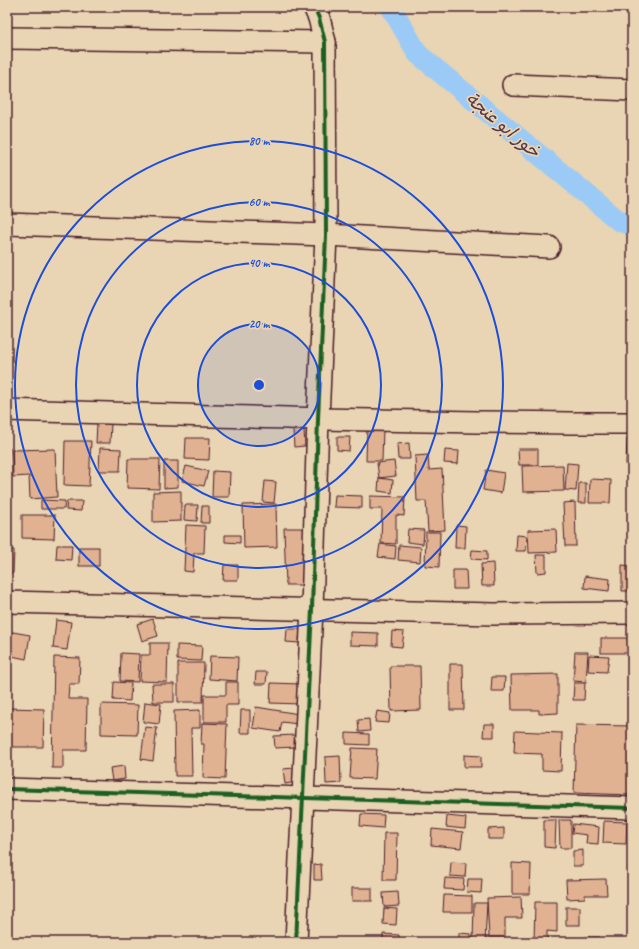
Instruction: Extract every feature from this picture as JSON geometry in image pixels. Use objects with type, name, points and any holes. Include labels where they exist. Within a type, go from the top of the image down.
[{"type":"street","points":[[296,942],[312,609],[326,236],[325,42],[319,18],[314,7]]},
{"type":"street","points":[[7,38],[325,42]]},
{"type":"street","points":[[513,85],[632,90]]},
{"type":"street","points":[[7,224],[326,236],[549,247]]},
{"type":"street","points":[[7,410],[318,419],[632,423]]},
{"type":"street","points":[[7,602],[494,614],[632,613]]},
{"type":"street","points":[[7,789],[632,808]]},
{"type":"building","points":[[97,423],[111,423],[110,443],[96,443]]},
{"type":"building","points":[[367,428],[383,429],[382,461],[366,461]]},
{"type":"building","points":[[293,430],[304,430],[305,446],[294,447]]},
{"type":"building","points":[[337,437],[350,437],[349,451],[337,450]]},
{"type":"building","points":[[186,438],[210,438],[209,460],[185,459]]},
{"type":"building","points":[[627,438],[632,438],[632,466],[626,465]]},
{"type":"building","points":[[65,441],[91,441],[89,486],[64,485]]},
{"type":"building","points":[[409,443],[410,459],[398,459],[397,444]]},
{"type":"building","points":[[7,448],[10,448],[9,471],[7,471]]},
{"type":"building","points":[[100,448],[121,449],[120,471],[99,471]]},
{"type":"building","points":[[55,449],[57,497],[30,499],[29,476],[13,477],[12,450]]},
{"type":"building","points":[[518,449],[538,449],[538,465],[519,465]]},
{"type":"building","points":[[445,450],[459,451],[458,464],[444,463]]},
{"type":"building","points":[[428,455],[429,470],[442,469],[445,530],[428,531],[426,501],[417,501],[415,456]]},
{"type":"building","points":[[128,459],[160,459],[159,489],[127,488]]},
{"type":"building","points":[[164,461],[178,461],[178,487],[164,488]]},
{"type":"building","points":[[394,461],[396,476],[379,478],[377,463]]},
{"type":"building","points":[[567,463],[578,464],[576,491],[565,490]]},
{"type":"building","points":[[563,465],[564,491],[523,492],[522,466]]},
{"type":"building","points":[[186,466],[208,471],[204,486],[182,481]]},
{"type":"building","points":[[486,470],[504,473],[501,493],[483,490]]},
{"type":"building","points":[[213,471],[230,472],[229,497],[212,497]]},
{"type":"building","points":[[7,473],[11,474],[9,491],[7,491]]},
{"type":"building","points":[[379,478],[393,480],[392,493],[378,491]]},
{"type":"building","points":[[590,479],[611,480],[610,503],[589,503]]},
{"type":"building","points":[[265,481],[276,482],[274,503],[263,502]]},
{"type":"building","points":[[579,483],[586,483],[586,503],[578,503]]},
{"type":"building","points":[[181,491],[181,521],[153,522],[153,492]]},
{"type":"building","points":[[335,495],[362,496],[362,508],[334,507]]},
{"type":"building","points":[[370,496],[405,497],[404,516],[396,515],[396,544],[381,543],[382,509],[370,509]]},
{"type":"building","points":[[7,497],[11,524],[7,525]]},
{"type":"building","points":[[41,500],[65,501],[64,509],[41,509]]},
{"type":"building","points":[[67,501],[82,501],[81,511],[66,510]]},
{"type":"building","points":[[575,502],[576,546],[565,546],[563,503]]},
{"type":"building","points":[[276,504],[277,547],[244,548],[243,505]]},
{"type":"building","points":[[185,505],[198,505],[197,521],[184,520]]},
{"type":"building","points":[[202,506],[209,506],[209,523],[201,523]]},
{"type":"building","points":[[22,515],[55,515],[54,539],[22,538]]},
{"type":"building","points":[[186,525],[205,526],[204,553],[194,553],[193,572],[184,571]]},
{"type":"building","points":[[456,525],[466,526],[465,548],[455,548]]},
{"type":"building","points":[[284,528],[304,528],[306,585],[286,585]]},
{"type":"building","points":[[408,529],[424,530],[423,544],[407,542]]},
{"type":"building","points":[[556,529],[557,552],[529,553],[528,530]]},
{"type":"building","points":[[426,532],[440,532],[439,567],[425,566]]},
{"type":"building","points":[[225,535],[240,535],[240,543],[225,542]]},
{"type":"building","points":[[517,535],[527,536],[526,551],[516,551]]},
{"type":"building","points":[[380,544],[396,546],[395,559],[378,557]]},
{"type":"building","points":[[57,545],[72,545],[71,560],[56,559]]},
{"type":"building","points":[[399,545],[421,547],[420,562],[398,560]]},
{"type":"building","points":[[79,547],[99,547],[99,566],[79,566]]},
{"type":"building","points":[[7,549],[14,550],[13,573],[7,573]]},
{"type":"building","points":[[472,550],[487,551],[487,560],[471,559]]},
{"type":"building","points":[[536,555],[546,555],[546,572],[537,573]]},
{"type":"building","points":[[493,563],[494,586],[482,586],[481,564]]},
{"type":"building","points":[[224,565],[238,565],[238,580],[223,580]]},
{"type":"building","points":[[622,565],[632,566],[632,591],[622,591]]},
{"type":"building","points":[[453,570],[466,570],[467,589],[453,589]]},
{"type":"building","points":[[585,576],[610,579],[609,591],[584,588]]},
{"type":"building","points":[[153,619],[158,636],[142,641],[137,624]]},
{"type":"building","points":[[56,620],[71,622],[67,650],[53,648]]},
{"type":"building","points":[[287,629],[300,629],[299,643],[286,642]]},
{"type":"building","points":[[7,631],[30,635],[26,659],[7,655]]},
{"type":"building","points":[[392,631],[404,632],[402,647],[391,646]]},
{"type":"building","points":[[350,632],[378,633],[378,646],[350,645]]},
{"type":"building","points":[[601,638],[632,638],[632,653],[601,653]]},
{"type":"building","points":[[150,643],[168,643],[167,682],[140,681],[141,655],[150,655]]},
{"type":"building","points":[[177,645],[202,646],[201,661],[177,660]]},
{"type":"building","points":[[575,652],[588,652],[586,682],[573,681]]},
{"type":"building","points":[[121,653],[139,654],[138,682],[120,681]]},
{"type":"building","points":[[589,655],[609,656],[607,672],[588,671]]},
{"type":"building","points":[[210,656],[238,657],[237,681],[209,679]]},
{"type":"building","points":[[54,657],[80,658],[79,684],[69,684],[68,699],[87,699],[86,750],[63,750],[63,768],[52,768]]},
{"type":"building","points":[[178,663],[204,663],[203,702],[178,702]]},
{"type":"building","points":[[450,664],[463,664],[464,710],[450,710]]},
{"type":"building","points":[[390,666],[420,666],[421,710],[391,711]]},
{"type":"building","points":[[256,672],[267,672],[266,684],[255,684]]},
{"type":"building","points":[[558,674],[558,713],[539,714],[539,710],[512,710],[511,675]]},
{"type":"building","points":[[492,677],[505,677],[504,691],[491,691]]},
{"type":"building","points":[[114,682],[131,683],[130,701],[113,700]]},
{"type":"building","points":[[226,682],[238,682],[238,705],[226,705],[226,722],[204,722],[204,695],[226,695]]},
{"type":"building","points":[[271,683],[301,684],[300,704],[270,703]]},
{"type":"building","points":[[574,683],[585,683],[584,700],[573,700]]},
{"type":"building","points":[[152,684],[174,684],[174,702],[153,702]]},
{"type":"building","points":[[145,702],[161,704],[159,724],[143,722]]},
{"type":"building","points":[[101,704],[138,705],[137,735],[101,734]]},
{"type":"building","points":[[256,707],[299,714],[298,724],[282,722],[280,732],[253,728]]},
{"type":"building","points":[[7,708],[44,709],[43,747],[7,747]]},
{"type":"building","points":[[200,710],[200,728],[191,728],[192,776],[175,776],[174,711]]},
{"type":"building","points":[[241,710],[250,710],[250,733],[240,733]]},
{"type":"building","points":[[377,711],[390,713],[389,723],[375,722]]},
{"type":"building","points":[[369,719],[370,731],[359,732],[358,720]]},
{"type":"building","points":[[202,723],[227,724],[225,779],[203,778],[204,744],[201,744]]},
{"type":"building","points":[[484,724],[494,724],[494,737],[483,737]]},
{"type":"building","points":[[576,725],[632,726],[632,795],[574,793]]},
{"type":"building","points":[[145,727],[157,728],[153,761],[141,759]]},
{"type":"building","points":[[515,731],[562,733],[561,771],[542,770],[542,754],[514,753]]},
{"type":"building","points":[[346,733],[369,734],[369,745],[346,744]]},
{"type":"building","points":[[295,735],[295,747],[275,748],[274,736]]},
{"type":"building","points":[[352,748],[377,749],[375,779],[350,778]]},
{"type":"building","points":[[464,755],[481,756],[481,767],[464,767]]},
{"type":"building","points":[[340,756],[341,783],[326,784],[325,757]]},
{"type":"building","points":[[124,766],[125,779],[112,781],[110,768]]},
{"type":"building","points":[[294,768],[296,782],[285,784],[283,769]]},
{"type":"building","points":[[361,814],[384,815],[383,828],[360,826]]},
{"type":"building","points":[[447,816],[466,818],[465,829],[446,827]]},
{"type":"building","points":[[544,820],[556,820],[555,848],[544,847]]},
{"type":"building","points":[[559,820],[571,820],[571,848],[560,848]]},
{"type":"building","points":[[604,821],[627,822],[626,844],[603,843]]},
{"type":"building","points":[[573,824],[599,827],[598,844],[586,843],[587,835],[572,833]]},
{"type":"building","points":[[504,828],[504,839],[488,839],[488,829]]},
{"type":"building","points":[[432,829],[463,832],[461,848],[431,845]]},
{"type":"building","points":[[384,833],[397,833],[396,880],[383,880]]},
{"type":"building","points":[[583,850],[583,866],[573,866],[573,851]]},
{"type":"building","points":[[451,862],[466,863],[465,877],[450,876]]},
{"type":"building","points":[[512,863],[531,864],[530,894],[512,894]]},
{"type":"building","points":[[321,864],[322,880],[314,880],[314,865]]},
{"type":"building","points":[[445,878],[464,879],[463,890],[444,889]]},
{"type":"building","points":[[468,879],[482,879],[481,893],[467,892]]},
{"type":"building","points":[[606,879],[607,895],[585,895],[585,898],[567,899],[566,880]]},
{"type":"building","points":[[352,888],[372,888],[372,901],[352,901]]},
{"type":"building","points":[[398,892],[399,906],[384,907],[383,893]]},
{"type":"building","points":[[444,895],[472,896],[472,912],[443,912]]},
{"type":"building","points":[[521,897],[522,918],[505,918],[505,937],[489,937],[487,898]]},
{"type":"building","points":[[535,902],[557,902],[557,932],[547,931],[547,942],[534,942]]},
{"type":"building","points":[[474,903],[487,903],[485,942],[473,942]]},
{"type":"building","points":[[566,907],[580,907],[580,925],[566,925]]},
{"type":"building","points":[[384,908],[397,909],[396,925],[383,924]]},
{"type":"building","points":[[459,933],[471,934],[471,942],[459,942]]},
{"type":"building","points":[[383,934],[399,935],[399,942],[383,942]]},
{"type":"building","points":[[585,937],[599,937],[599,942],[585,942]]},
{"type":"waterway","name":"خور ابو عنجة","points":[[391,7],[418,54],[619,221],[632,225]]},
{"type":"cycle path","points":[[296,942],[312,609],[326,235],[325,42],[319,18],[314,7]]},
{"type":"cycle path","points":[[7,789],[632,808]]}]
